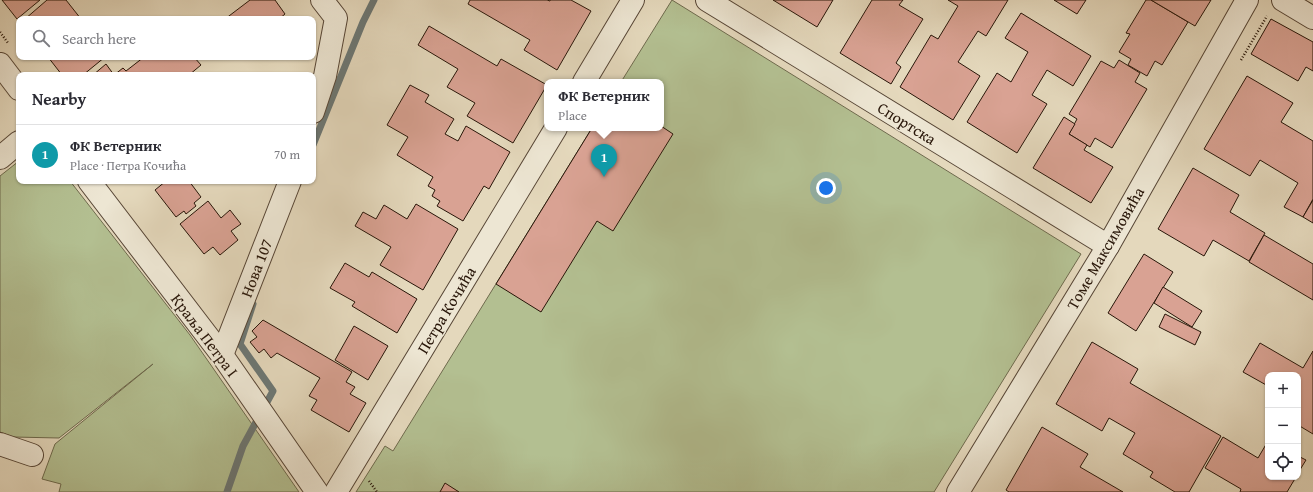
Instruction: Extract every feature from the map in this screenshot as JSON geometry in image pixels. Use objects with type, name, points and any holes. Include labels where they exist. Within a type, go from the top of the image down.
[{"type":"street","points":[[316,103],[325,76],[336,18],[322,0]]},
{"type":"street","points":[[586,79],[633,0]]},
{"type":"street","name":"Спортска","points":[[707,0],[1108,246]]},
{"type":"street","name":"Томе Максимовића","points":[[958,492],[1108,246],[1247,0]]},
{"type":"street","points":[[1283,0],[1313,18]]},
{"type":"street","points":[[0,64],[16,85]]},
{"type":"street","name":"Петра Кочића","points":[[336,492],[554,131]]},
{"type":"street","points":[[0,158],[16,145]]},
{"type":"street","name":"Краља Петра I","points":[[91,184],[222,355],[317,492]]},
{"type":"street","name":"Нова 107","points":[[222,355],[289,184]]},
{"type":"street","points":[[0,444],[32,456]]},
{"type":"green space","points":[[672,0],[1081,254],[934,492],[459,492],[445,484],[440,492],[356,492],[385,446],[393,451],[590,131],[664,131],[664,79],[623,79]]},
{"type":"green space","points":[[16,163],[16,184],[72,184],[190,335],[299,492],[59,492],[61,484],[42,479],[55,444],[153,364],[59,438],[13,437],[0,432],[0,176]]},
{"type":"building","points":[[2,0],[40,0],[21,16],[16,16],[16,18]]},
{"type":"building","points":[[47,0],[66,0],[79,16],[28,16]]},
{"type":"building","points":[[250,0],[275,0],[285,14],[283,16],[229,16]]},
{"type":"building","points":[[470,0],[571,0],[591,11],[557,70],[524,50],[530,40],[468,4]]},
{"type":"building","points":[[773,0],[833,0],[817,27]]},
{"type":"building","points":[[872,0],[903,0],[899,5],[923,19],[896,63],[901,67],[891,84],[840,53]]},
{"type":"building","points":[[948,0],[1008,0],[986,36],[978,31],[958,62],[980,76],[953,120],[900,87],[931,35],[938,39],[958,6]]},
{"type":"building","points":[[1054,0],[1086,0],[1077,14]]},
{"type":"building","points":[[1146,0],[1151,0],[1188,22],[1162,65],[1155,61],[1147,76],[1128,65],[1131,59],[1119,52],[1130,34],[1126,33]]},
{"type":"building","points":[[1151,0],[1211,0],[1195,26]]},
{"type":"building","points":[[1021,13],[1091,56],[1073,86],[1047,70],[1032,95],[1047,104],[1017,153],[967,122],[997,73],[1011,82],[1028,52],[1005,38]]},
{"type":"building","points":[[1271,19],[1313,42],[1313,71],[1306,67],[1298,81],[1251,54]]},
{"type":"building","points":[[429,26],[497,66],[501,59],[544,83],[544,90],[513,143],[467,116],[475,103],[447,87],[458,69],[418,45]]},
{"type":"building","points":[[50,60],[101,60],[87,72],[60,72]]},
{"type":"building","points":[[140,60],[197,60],[201,65],[193,72],[118,72],[123,68],[126,71]]},
{"type":"building","points":[[1119,60],[1140,73],[1135,82],[1147,89],[1112,148],[1095,138],[1090,147],[1069,134],[1077,119],[1069,114],[1101,61],[1114,68]]},
{"type":"building","points":[[106,64],[112,72],[97,72]]},
{"type":"building","points":[[1247,76],[1293,103],[1281,122],[1313,141],[1313,199],[1303,217],[1284,207],[1298,183],[1260,160],[1250,176],[1204,149]]},
{"type":"building","points":[[410,85],[429,95],[425,102],[454,119],[445,134],[458,141],[466,126],[510,152],[489,189],[484,186],[463,221],[437,206],[440,201],[432,196],[435,190],[428,186],[433,177],[397,155],[408,137],[387,125]]},
{"type":"building","points":[[1064,117],[1075,124],[1069,134],[1087,145],[1084,150],[1113,167],[1091,203],[1033,168]]},
{"type":"building","points":[[664,128],[673,134],[613,231],[597,221],[541,312],[496,284],[590,131],[664,131]]},
{"type":"building","points":[[1193,168],[1239,195],[1230,212],[1265,233],[1249,261],[1213,240],[1204,256],[1158,229]]},
{"type":"building","points":[[162,184],[191,184],[201,197],[194,203],[196,206],[186,214],[184,211],[176,217],[155,190]]},
{"type":"building","points":[[1313,200],[1313,223],[1303,217]]},
{"type":"building","points":[[208,201],[221,218],[230,210],[241,224],[231,231],[238,240],[220,255],[213,247],[204,254],[180,224]]},
{"type":"building","points":[[416,204],[458,229],[423,290],[380,265],[391,247],[355,226],[363,212],[376,219],[384,205],[407,219]]},
{"type":"building","points":[[1264,235],[1313,264],[1313,300],[1249,262]]},
{"type":"building","points":[[1144,254],[1173,272],[1136,331],[1108,313]]},
{"type":"building","points":[[345,263],[369,277],[372,272],[417,299],[397,333],[352,306],[355,302],[330,288]]},
{"type":"building","points":[[1163,287],[1202,311],[1192,327],[1154,303]]},
{"type":"building","points":[[1165,314],[1201,332],[1195,345],[1159,327]]},
{"type":"building","points":[[263,320],[352,372],[346,382],[355,387],[350,394],[366,403],[349,432],[311,410],[317,400],[309,396],[320,378],[277,353],[271,358],[264,349],[259,353],[250,342],[257,337],[252,331]]},
{"type":"building","points":[[354,326],[388,346],[368,380],[335,360]]},
{"type":"building","points":[[1092,342],[1138,369],[1130,383],[1221,436],[1189,492],[1175,492],[1150,477],[1153,472],[1123,454],[1135,433],[1109,418],[1102,431],[1056,404]]},
{"type":"building","points":[[1260,343],[1303,368],[1313,351],[1313,434],[1301,427],[1301,372],[1265,372],[1265,384],[1243,372]]},
{"type":"building","points":[[1042,427],[1088,454],[1080,467],[1123,492],[1009,492],[1006,490]]},
{"type":"building","points":[[1223,437],[1258,458],[1265,446],[1265,480],[1294,480],[1287,492],[1240,492],[1241,489],[1205,468]]},
{"type":"building","points":[[1301,458],[1306,460],[1301,468]]},
{"type":"building","points":[[445,483],[459,492],[440,492]]},
{"type":"waterway","points":[[316,138],[363,22],[374,0]]},
{"type":"waterway","points":[[227,492],[243,446],[273,391],[240,344],[253,304]]},
{"type":"place","name":"ФК Ветерник","points":[[604,177]]}]
